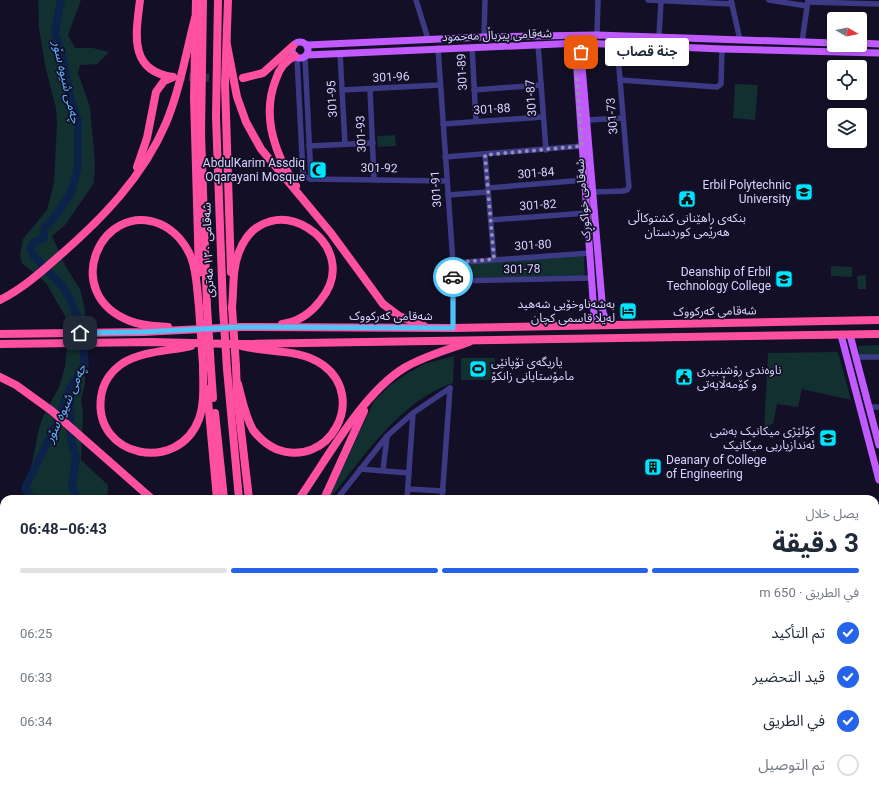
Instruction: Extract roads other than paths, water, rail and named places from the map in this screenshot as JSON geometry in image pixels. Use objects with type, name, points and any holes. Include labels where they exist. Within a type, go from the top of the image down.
[{"type":"highway","points":[[126,188],[145,147],[156,92],[164,81],[175,77],[163,75],[152,70],[138,52],[136,38],[140,0]]},
{"type":"highway","points":[[196,0],[194,105],[203,307],[203,365],[200,415],[193,430],[180,444],[160,453],[142,453],[125,446],[108,430],[101,412],[101,395],[104,384],[115,369],[126,361],[138,357],[207,343]]},
{"type":"highway","name":"شەقامی ١٢٠ مەتری","points":[[203,0],[201,92],[203,307],[224,495]]},
{"type":"highway","name":"شەقامی ١٢٠ مەتری","points":[[218,0],[216,117],[223,308],[239,495]]},
{"type":"highway","points":[[228,0],[225,84],[232,306],[238,396],[249,495]]},
{"type":"highway","points":[[3,299],[49,266],[102,218],[116,202],[144,163],[165,124],[176,94],[195,18]]},
{"type":"highway","points":[[227,45],[235,90],[253,135],[271,163],[321,220]]},
{"type":"highway","points":[[243,78],[263,73],[293,46]]},
{"type":"highway","points":[[301,56],[282,65],[274,83],[270,102],[270,126],[282,163],[299,191],[383,304],[399,316],[432,328]]},
{"type":"highway","points":[[232,306],[234,271],[238,254],[245,240],[255,229],[272,221],[286,220],[304,225],[321,238],[328,250],[331,272],[326,292],[317,305],[305,316],[290,323],[241,327]]},
{"type":"highway","points":[[203,307],[191,257],[182,241],[164,226],[150,222],[129,223],[113,231],[100,244],[94,260],[93,282],[100,299],[112,312],[131,322],[144,325],[207,329]]},
{"type":"highway","name":"شەقامی کەرکووک","points":[[0,334],[122,333],[241,327],[453,328],[879,320]]},
{"type":"highway","points":[[702,323],[699,330],[702,337]]},
{"type":"highway","name":"شەقامی کەرکووک","points":[[0,344],[123,342],[232,344],[879,334]]},
{"type":"highway","points":[[302,495],[349,425],[377,390],[398,372],[414,363],[436,353],[477,340]]},
{"type":"highway","points":[[232,344],[302,356],[324,365],[336,380],[342,393],[342,408],[337,426],[324,442],[309,450],[289,452],[274,448],[263,441],[248,420],[238,384]]},
{"type":"highway","points":[[203,365],[207,384],[217,495]]},
{"type":"highway","points":[[0,377],[25,391],[52,411],[147,495]]},
{"type":"highway","points":[[326,495],[360,418],[377,390]]},
{"type":"highway","points":[[135,485],[145,495]]},
{"type":"main road","name":"شەقامی پیرباڵ مەحمود","points":[[293,46],[298,42],[307,45],[484,37],[597,35],[827,43]]},
{"type":"main road","name":"شەقامی پیرباڵ مەحمود","points":[[301,56],[438,48],[578,43],[722,49],[879,53]]},
{"type":"main road","name":"شەقامی خواکوڕک","points":[[578,43],[582,146],[594,318],[588,325]]},
{"type":"main road","points":[[867,43],[879,44]]},
{"type":"main road","points":[[293,46],[292,51],[301,56],[308,50],[307,45]]},
{"type":"main road","name":"شەقامی خواکوڕک","points":[[578,52],[587,120],[594,192],[603,312],[607,321],[615,324]]},
{"type":"main road","points":[[841,335],[879,480]]},
{"type":"main road","points":[[850,335],[879,445]]},
{"type":"street","points":[[416,0],[419,14],[428,39]]},
{"type":"street","points":[[484,37],[485,0]]},
{"type":"street","points":[[597,35],[598,0]]},
{"type":"street","points":[[648,0],[732,2],[740,40]]},
{"type":"street","points":[[770,0],[808,3],[879,4]]},
{"type":"street","points":[[659,36],[661,1]]},
{"type":"street","points":[[802,42],[808,3]]},
{"type":"street","name":"301-87","points":[[538,44],[546,150]]},
{"type":"street","name":"301-73","points":[[594,192],[624,191],[629,187],[617,44]]},
{"type":"street","name":"301-89","points":[[472,47],[476,121]]},
{"type":"street","name":"301-91","points":[[438,48],[446,181],[453,263],[453,328]]},
{"type":"street","points":[[620,80],[717,87],[721,84],[722,49]]},
{"type":"street","name":"301-95","points":[[340,53],[345,144]]},
{"type":"street","points":[[301,56],[309,146],[311,179],[306,178],[303,174],[301,56]]},
{"type":"street","name":"301-96","points":[[342,90],[440,85]]},
{"type":"street","points":[[474,90],[541,85]]},
{"type":"street","name":"301-93","points":[[370,89],[374,179]]},
{"type":"street","name":"301-88","points":[[443,124],[543,117]]},
{"type":"street","points":[[587,120],[623,118]]},
{"type":"street","points":[[309,146],[373,143]]},
{"type":"street","points":[[445,157],[485,155],[582,146]]},
{"type":"street","points":[[485,155],[494,259]]},
{"type":"street","name":"301-92","points":[[311,179],[446,181]]},
{"type":"street","name":"301-84","points":[[448,195],[585,180]]},
{"type":"street","name":"301-82","points":[[491,220],[587,213]]},
{"type":"street","name":"301-80","points":[[453,263],[590,253]]},
{"type":"street","name":"301-78","points":[[453,281],[592,278]]},
{"type":"street","points":[[856,357],[879,357]]},
{"type":"street","points":[[340,495],[387,436],[413,413],[450,388],[443,495]]},
{"type":"street","points":[[869,406],[879,406]]},
{"type":"street","points":[[407,495],[413,413]]},
{"type":"street","points":[[383,470],[387,436]]},
{"type":"street","points":[[360,468],[409,473]]},
{"type":"street","points":[[408,489],[443,492]]},
{"type":"waterway","name":"چەمی شیوە سۆر","points":[[29,495],[25,488],[54,429],[70,388],[85,364],[80,322],[70,299],[63,287],[33,255],[31,248],[34,242],[43,239],[45,227],[54,218],[71,193],[78,167],[78,121],[70,97],[64,63],[55,32],[61,0]]},
{"type":"waterway","points":[[70,393],[71,439],[76,457],[72,485],[76,495]]},
{"type":"tunnel","points":[[177,77],[223,78]]},
{"type":"place","name":"جنة قصاب","points":[[581,52]]},
{"type":"place","name":"AbdulKarim Assdiq Oqarayani Mosque","points":[[318,170]]},
{"type":"place","name":"Erbil Polytechnic University","points":[[804,192]]},
{"type":"place","name":"بنکەی ڕاهێنانی کشتوکاڵی هەرێمی کوردستان","points":[[687,199]]},
{"type":"place","name":"Deanship of Erbil Technology College","points":[[784,279]]},
{"type":"place","name":"بەشەناوخۆیی شەهید لەیلا قاسمی کچان","points":[[628,311]]},
{"type":"place","name":"یاریگەی تۆپانێی مامۆستایانی زانکۆ","points":[[478,369]]},
{"type":"place","name":"ناوەندی ڕۆشنبیری و کۆمەڵایەتی","points":[[684,377]]},
{"type":"place","name":"کۆلێژی میکانیک بەشی ئەندازیاریی میکانیک","points":[[828,438]]},
{"type":"place","name":"Deanary of College of Engineering","points":[[653,467]]}]
